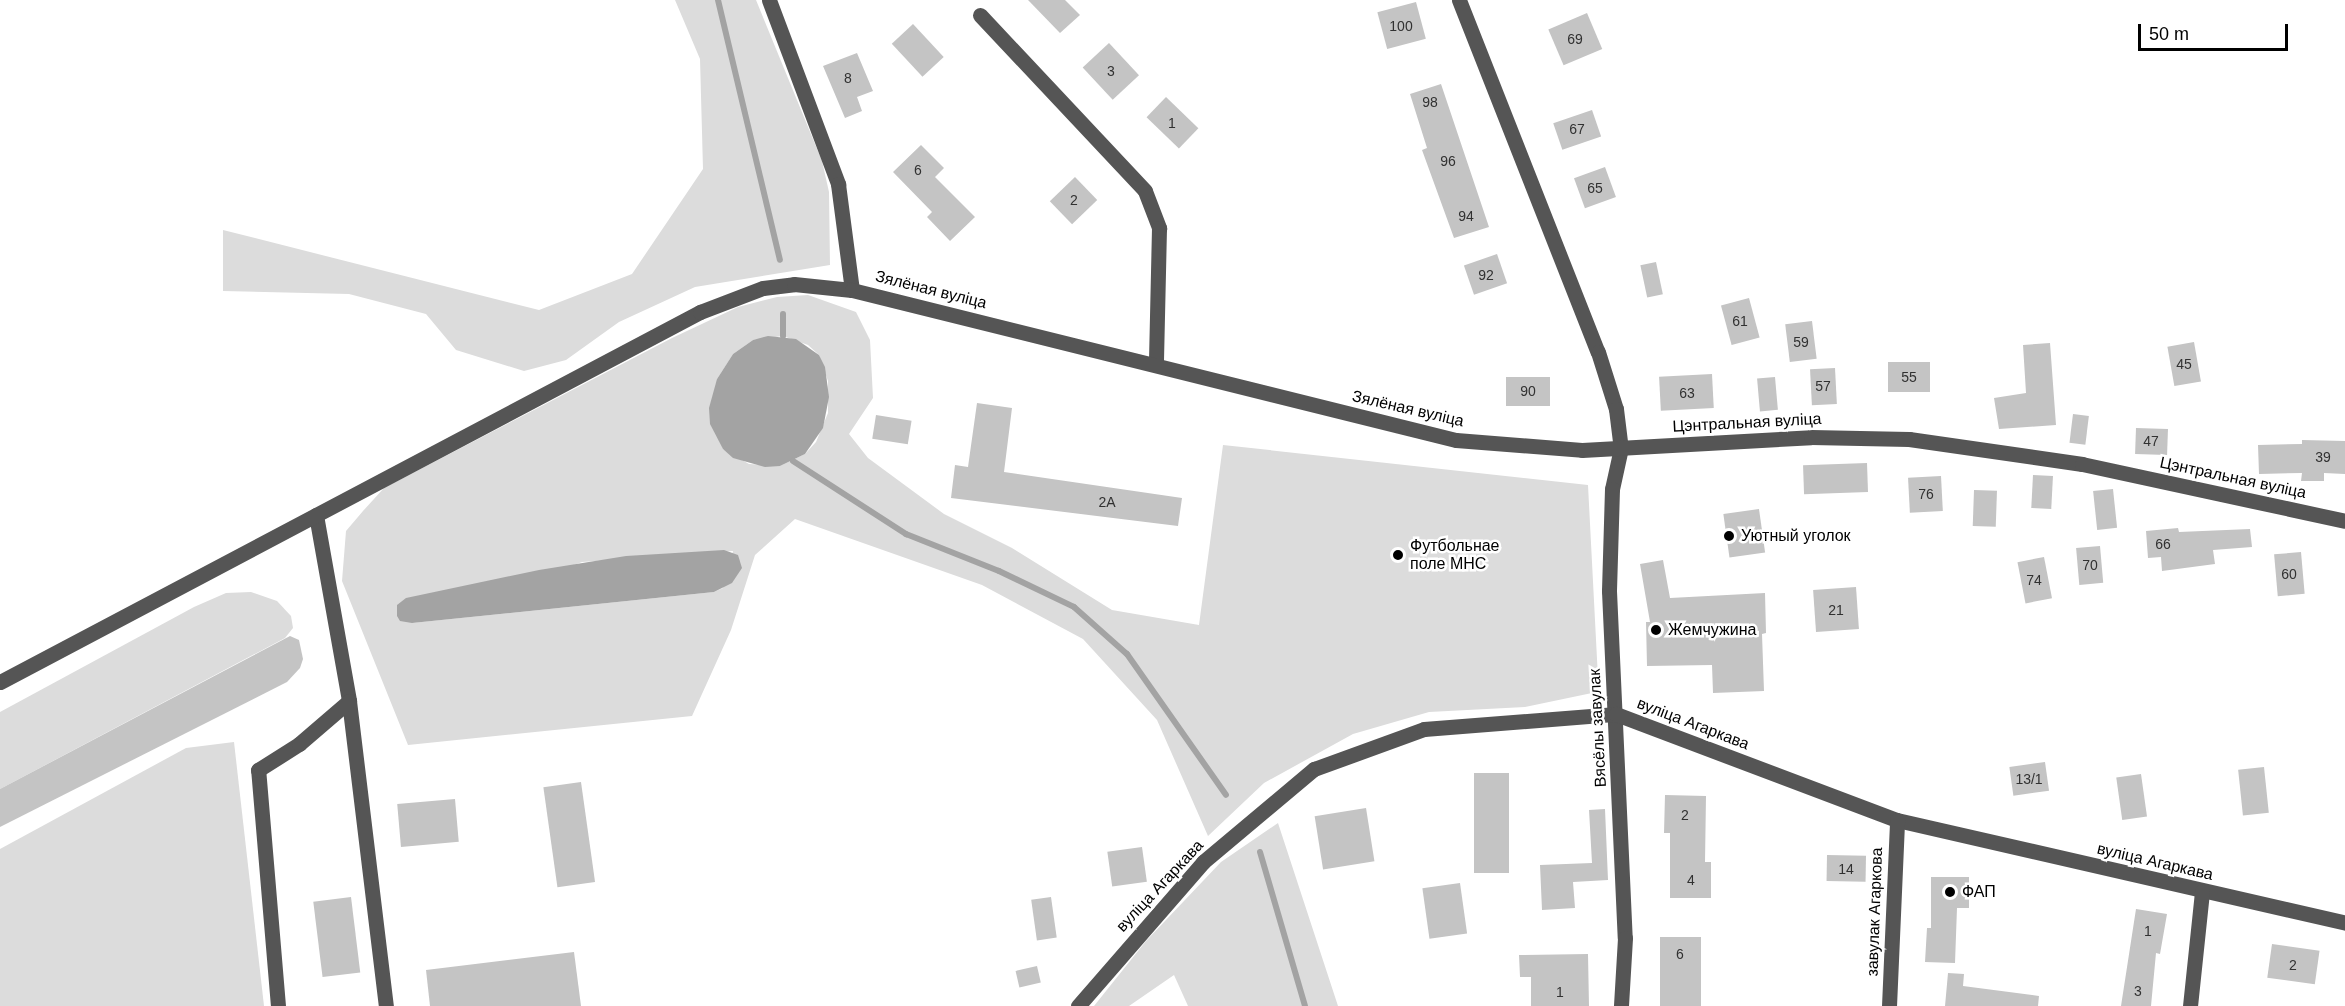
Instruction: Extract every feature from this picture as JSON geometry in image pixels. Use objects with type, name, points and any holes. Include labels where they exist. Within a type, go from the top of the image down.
[{"type":"street","name":"Зялёная вуліца","points":[[769,0],[838,184],[852,290],[1156,363],[1456,440],[1540,449],[1621,448]]},
{"type":"street","points":[[1459,0],[1598,352],[1617,409],[1621,448]]},
{"type":"street","points":[[980,15],[1145,191],[1159,228],[1156,363]]},
{"type":"street","points":[[0,682],[732,297],[794,284],[852,290]]},
{"type":"street","name":"Цэнтральная вуліца","points":[[1621,448],[1811,437],[1909,439],[2082,464],[2345,521]]},
{"type":"street","name":"Вясёлы завулак","points":[[1621,448],[1612,489],[1609,591],[1624,938],[1621,1006]]},
{"type":"street","points":[[316,515],[350,701],[386,1006]]},
{"type":"street","points":[[278,1006],[258,770],[299,744],[350,701]]},
{"type":"street","name":"вуліца Агаркава","points":[[1078,1006],[1203,862],[1314,769],[1424,729],[1616,714],[1897,820],[2202,892],[2345,922]]},
{"type":"street","name":"завулак Агаркова","points":[[1889,1006],[1897,820]]},
{"type":"street","points":[[2190,1006],[2202,892]]},
{"type":"shaded area","points":[[675,0],[756,0],[822,161],[829,192],[830,265],[695,287],[619,322],[566,360],[524,371],[456,350],[426,314],[349,294],[223,291],[223,230],[539,310],[632,274],[703,169],[700,59]]},
{"type":"shaded area","points":[[808,295],[856,312],[870,340],[873,398],[849,434],[868,458],[944,514],[1012,548],[1112,610],[1199,625],[1223,445],[1588,485],[1598,678],[1592,693],[1525,707],[1429,712],[1353,734],[1264,783],[1208,836],[1157,720],[1083,639],[982,585],[795,519],[755,555],[731,630],[692,716],[408,745],[342,581],[346,531],[384,488],[672,338],[738,307],[777,297]],"holes":[[[783,336],[808,345],[819,355],[828,381],[828,413],[816,442],[805,454],[780,466],[749,464],[723,449],[717,379],[733,354],[753,340]],[[733,551],[723,588],[714,592],[412,623],[582,562]]]},
{"type":"shaded area","points":[[768,336],[796,339],[819,355],[825,367],[829,397],[823,428],[805,454],[780,466],[765,467],[733,458],[723,449],[710,424],[709,408],[717,379],[733,354],[753,340]]},
{"type":"shaded area","points":[[724,550],[738,555],[742,568],[732,583],[714,592],[412,623],[400,621],[397,616],[397,605],[406,598],[539,570],[626,556]]},
{"type":"shaded area","points":[[251,592],[277,601],[291,616],[293,628],[285,638],[0,789],[0,712],[194,607],[226,593]]},
{"type":"shaded area","points":[[234,742],[264,1006],[0,1006],[0,849],[186,748]]},
{"type":"shaded area","points":[[1278,823],[1338,1006],[1188,1006],[1174,975],[1129,1006],[1094,1006],[1146,941],[1221,862]]},
{"type":"building","points":[[1028,0],[1065,0],[1080,15],[1060,33]]},
{"type":"building","points":[[1416,2],[1426,39],[1387,49],[1377,12]]},
{"type":"building","points":[[1587,13],[1602,49],[1564,65],[1548,29]]},
{"type":"building","points":[[913,24],[944,57],[922,77],[892,44]]},
{"type":"building","points":[[1109,43],[1139,75],[1113,100],[1083,68]]},
{"type":"building","points":[[857,53],[873,91],[857,97],[862,111],[845,118],[823,66]]},
{"type":"building","points":[[1441,84],[1489,227],[1454,238],[1422,150],[1427,148],[1410,94]]},
{"type":"building","points":[[1166,97],[1198,128],[1179,148],[1147,117]]},
{"type":"building","points":[[1592,110],[1601,136],[1562,150],[1553,123]]},
{"type":"building","points":[[921,145],[944,168],[935,177],[975,217],[950,241],[927,217],[932,212],[893,172]]},
{"type":"building","points":[[1605,167],[1616,197],[1585,208],[1574,178]]},
{"type":"building","points":[[1075,177],[1097,200],[1072,224],[1050,201]]},
{"type":"building","points":[[1497,254],[1507,283],[1474,295],[1464,265]]},
{"type":"building","points":[[1656,262],[1663,294],[1647,298],[1640,265]]},
{"type":"building","points":[[1749,298],[1760,338],[1732,345],[1721,306]]},
{"type":"building","points":[[1812,321],[1817,359],[1790,362],[1785,324]]},
{"type":"building","points":[[2194,342],[2201,381],[2174,386],[2167,347]]},
{"type":"building","points":[[2050,343],[2056,425],[1999,429],[1994,398],[2026,393],[2023,345]]},
{"type":"building","points":[[1888,362],[1930,362],[1930,392],[1888,392]]},
{"type":"building","points":[[1835,368],[1837,404],[1812,405],[1810,369]]},
{"type":"building","points":[[1712,374],[1714,408],[1661,411],[1659,377]]},
{"type":"building","points":[[1506,377],[1550,377],[1550,406],[1506,406]]},
{"type":"building","points":[[1775,377],[1778,410],[1760,411],[1757,379]]},
{"type":"building","points":[[977,403],[1012,408],[1004,472],[1182,498],[1178,526],[951,498],[955,465],[968,467]]},
{"type":"building","points":[[2073,414],[2089,416],[2085,445],[2069,443]]},
{"type":"building","points":[[876,415],[912,421],[908,444],[872,439]]},
{"type":"building","points":[[2136,428],[2168,429],[2167,455],[2135,454]]},
{"type":"building","points":[[2302,440],[2345,441],[2345,474],[2324,473],[2324,481],[2301,481],[2302,473],[2259,474],[2258,445],[2302,444]]},
{"type":"building","points":[[1867,463],[1868,492],[1804,494],[1803,465]]},
{"type":"building","points":[[2033,475],[2053,476],[2051,509],[2031,508]]},
{"type":"building","points":[[1941,476],[1943,511],[1910,513],[1908,478]]},
{"type":"building","points":[[2113,489],[2117,528],[2097,530],[2093,491]]},
{"type":"building","points":[[1974,490],[1997,491],[1996,527],[1973,526]]},
{"type":"building","points":[[1759,509],[1765,553],[1729,558],[1723,514]]},
{"type":"building","points":[[2178,528],[2179,532],[2250,529],[2252,547],[2213,550],[2215,564],[2162,571],[2161,557],[2148,558],[2146,531]]},
{"type":"building","points":[[2100,546],[2103,583],[2079,585],[2076,548]]},
{"type":"building","points":[[2301,552],[2305,594],[2278,596],[2274,554]]},
{"type":"building","points":[[2044,557],[2052,598],[2026,603],[2017,562]]},
{"type":"building","points":[[1663,560],[1670,598],[1765,593],[1766,633],[1762,634],[1764,691],[1713,693],[1712,665],[1647,666],[1646,622],[1650,622],[1640,564]]},
{"type":"building","points":[[1856,587],[1859,629],[1816,632],[1813,590]]},
{"type":"building","points":[[290,636],[299,640],[303,659],[300,668],[287,682],[0,827],[0,789]]},
{"type":"building","points":[[2045,762],[2049,791],[2013,796],[2009,767]]},
{"type":"building","points":[[2264,767],[2269,813],[2243,815],[2238,770]]},
{"type":"building","points":[[1474,773],[1509,773],[1509,873],[1474,873]]},
{"type":"building","points":[[2141,774],[2147,817],[2122,820],[2116,777]]},
{"type":"building","points":[[581,782],[595,882],[557,887],[543,787]]},
{"type":"building","points":[[1665,795],[1706,796],[1705,862],[1711,862],[1711,898],[1670,898],[1670,833],[1664,833]]},
{"type":"building","points":[[455,799],[459,842],[401,847],[397,804]]},
{"type":"building","points":[[1366,808],[1374,861],[1323,869],[1315,816]]},
{"type":"building","points":[[1605,809],[1608,880],[1573,882],[1575,908],[1542,910],[1540,865],[1592,863],[1589,810]]},
{"type":"building","points":[[1142,847],[1147,882],[1112,887],[1107,852]]},
{"type":"building","points":[[1827,855],[1866,856],[1866,882],[1827,881]]},
{"type":"building","points":[[1931,877],[1969,877],[1969,908],[1957,908],[1955,963],[1925,962],[1927,928],[1931,928]]},
{"type":"building","points":[[1460,883],[1467,934],[1429,939],[1422,888]]},
{"type":"building","points":[[351,897],[360,972],[323,977],[313,902]]},
{"type":"building","points":[[1051,897],[1057,938],[1037,940],[1031,900]]},
{"type":"building","points":[[2136,909],[2167,914],[2160,954],[2156,953],[2151,1006],[2121,1006]]},
{"type":"building","points":[[1660,937],[1701,937],[1701,1006],[1660,1006]]},
{"type":"building","points":[[2272,944],[2320,951],[2315,984],[2267,978]]},
{"type":"building","points":[[574,952],[581,1006],[430,1006],[426,970]]},
{"type":"building","points":[[1588,954],[1589,1006],[1531,1006],[1531,977],[1520,977],[1519,955]]},
{"type":"building","points":[[1037,966],[1041,983],[1019,988],[1016,971]]},
{"type":"building","points":[[1948,973],[1964,974],[1963,986],[2039,996],[2038,1006],[1945,1006]]},
{"type":"waterway","points":[[718,0],[780,260]]},
{"type":"waterway","points":[[783,314],[783,336]]},
{"type":"waterway","points":[[793,461],[906,534],[999,571],[1074,607],[1127,654],[1226,795]]},
{"type":"waterway","points":[[1260,852],[1305,1006]]},
{"type":"place","name":"Уютный уголок","points":[[1729,536]]},
{"type":"place","name":"Футбольнае поле МНС","points":[[1398,555]]},
{"type":"place","name":"Жемчужина","points":[[1656,630]]},
{"type":"place","name":"ФАП","points":[[1950,892]]}]
